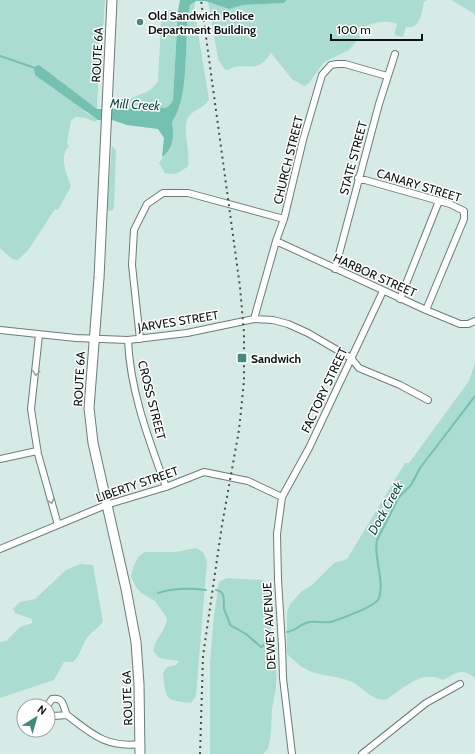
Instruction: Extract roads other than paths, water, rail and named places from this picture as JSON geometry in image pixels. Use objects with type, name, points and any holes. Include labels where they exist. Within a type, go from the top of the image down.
[{"type":"main road","name":"ROUTE 6A","points":[[112,0],[89,408],[93,443],[126,588],[136,642],[139,684],[140,754]]},
{"type":"street","name":"STATE STREET","points":[[335,269],[348,224],[358,178],[387,76],[396,54]]},
{"type":"street","name":"CHURCH STREET","points":[[254,319],[276,241],[284,219],[322,74],[331,65],[345,64],[387,76]]},
{"type":"street","name":"CANARY STREET","points":[[358,178],[461,208],[465,215],[426,310]]},
{"type":"street","points":[[140,339],[132,265],[134,230],[147,204],[163,193],[188,193],[284,219]]},
{"type":"street","points":[[400,299],[439,201]]},
{"type":"street","name":"HARBOR STREET","points":[[276,241],[400,299],[460,324],[468,324],[475,321]]},
{"type":"street","name":"FACTORY STREET","points":[[282,497],[309,448],[383,291]]},
{"type":"street","name":"JARVES STREET","points":[[0,330],[39,335],[128,340],[192,332],[254,319],[280,322],[298,328],[351,358],[359,368],[400,385],[428,400]]},
{"type":"street","points":[[39,335],[31,409],[37,451],[58,525]]},
{"type":"street","name":"CROSS STREET","points":[[128,340],[131,366],[142,418],[166,487]]},
{"type":"street","points":[[0,459],[37,451]]},
{"type":"street","name":"LIBERTY STREET","points":[[0,549],[106,505],[166,487],[204,472],[248,481],[282,497]]},
{"type":"street","name":"DEWEY AVENUE","points":[[282,497],[277,534],[282,678],[292,754]]},
{"type":"street","points":[[362,754],[426,703],[460,684]]},
{"type":"street","points":[[56,700],[58,699],[63,703],[67,715],[100,739],[117,744],[140,744]]},
{"type":"street","points":[[56,716],[67,715]]},
{"type":"waterway","name":"Mill Creek","points":[[0,56],[35,68]]},
{"type":"waterway","name":"Dock Creek","points":[[287,632],[309,622],[331,622],[372,605],[377,601],[379,598],[381,584],[376,553],[377,540],[399,497],[411,485],[420,468],[475,396]]},
{"type":"waterway","name":"Dock Creek","points":[[158,593],[182,589],[206,590]]},
{"type":"waterway","name":"Dock Creek","points":[[216,590],[223,595],[224,609],[230,625],[246,634],[261,647],[269,637],[274,635]]},
{"type":"railway","points":[[200,754],[203,656],[222,525],[239,430],[244,381],[244,333],[240,287],[201,0]]},
{"type":"place","name":"Old Sandwich Police Department Building","points":[[140,22]]},
{"type":"place","name":"Sandwich","points":[[242,358]]}]
